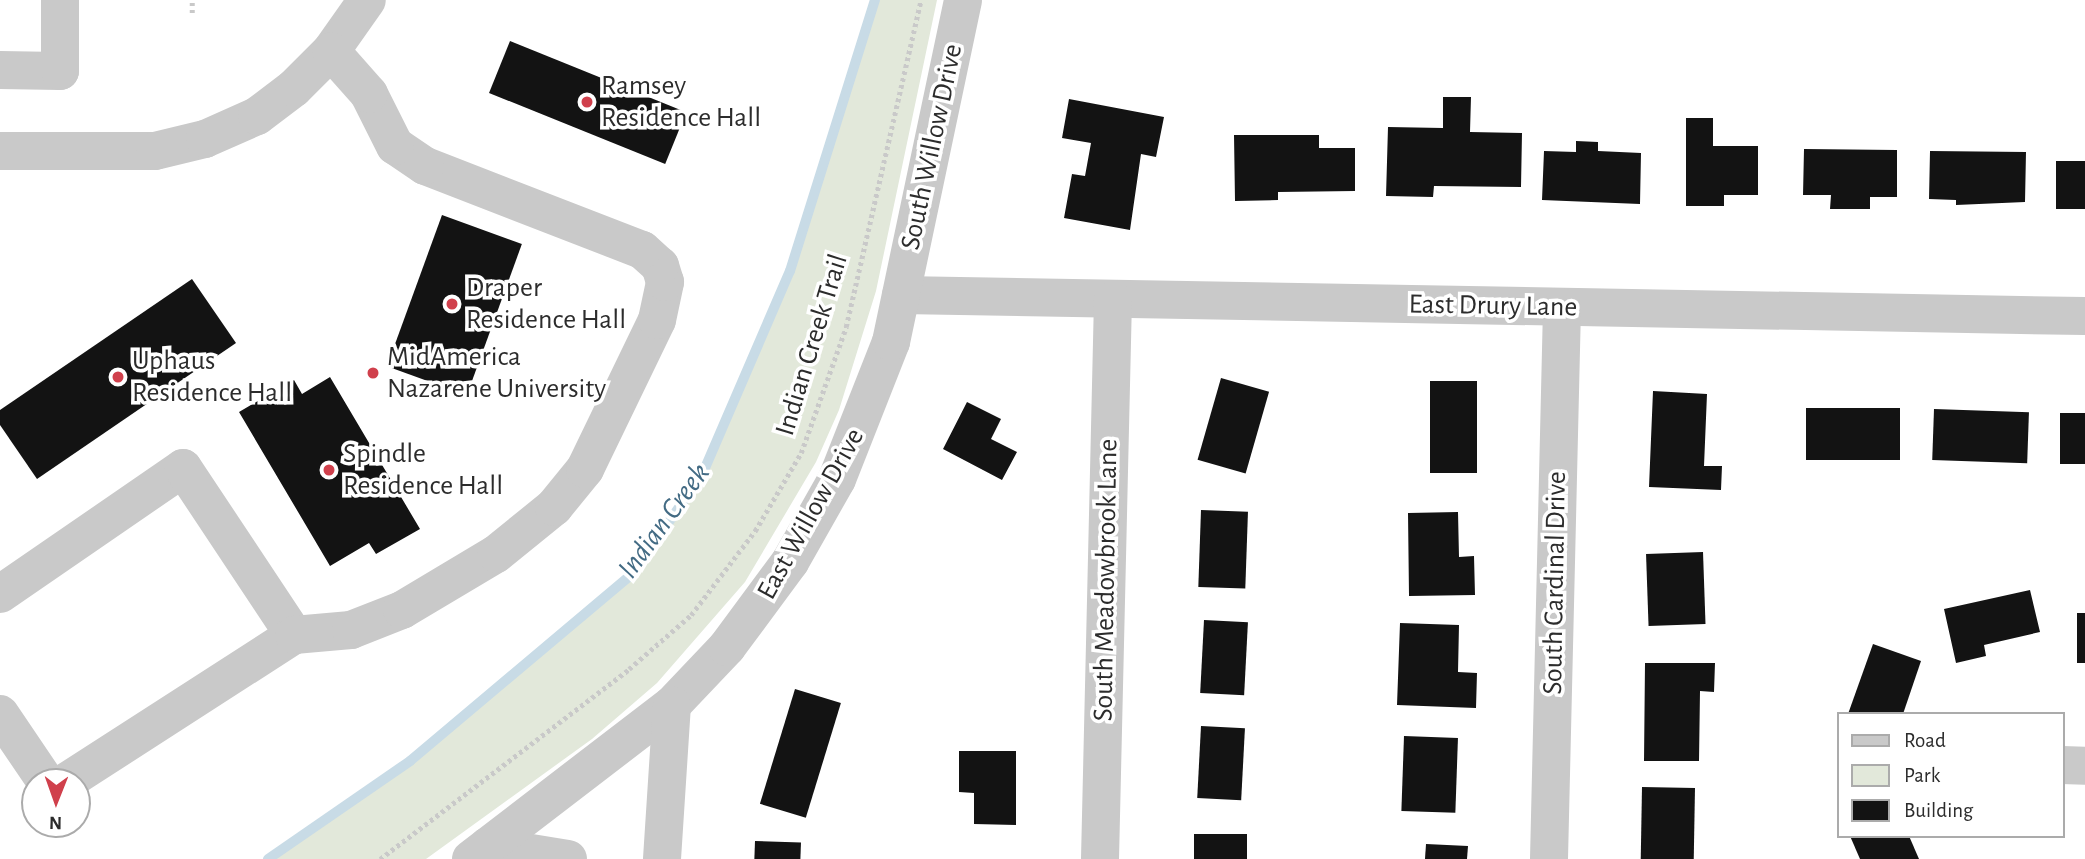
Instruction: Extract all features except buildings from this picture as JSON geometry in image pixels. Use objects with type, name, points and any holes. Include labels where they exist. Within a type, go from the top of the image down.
[{"type":"street","points":[[0,70],[60,71],[60,0]]},
{"type":"street","points":[[0,151],[155,151],[205,139],[257,116],[294,88],[331,51],[367,0]]},
{"type":"street","name":"South Willow Drive","points":[[901,295],[963,0]]},
{"type":"street","points":[[88,768],[294,635],[351,630],[402,610],[496,554],[554,507],[585,469],[657,320],[665,282],[660,266],[642,250],[425,166],[395,146],[369,94],[331,51]]},
{"type":"street","name":"East Drury Lane","points":[[901,295],[2085,316]]},
{"type":"street","name":"East Willow Drive","points":[[480,853],[672,705],[763,601],[837,479],[863,421],[901,295]]},
{"type":"street","name":"South Meadowbrook Lane","points":[[1100,859],[1113,300]]},
{"type":"street","name":"South Cardinal Drive","points":[[1549,859],[1562,307]]},
{"type":"street","points":[[0,594],[183,468],[294,635]]},
{"type":"street","points":[[662,859],[672,705]]},
{"type":"street","points":[[0,714],[37,768]]},
{"type":"street","points":[[2064,765],[2085,766]]},
{"type":"street","points":[[480,853],[568,859]]},
{"type":"path","points":[[192,0],[192,13]]},
{"type":"path","name":"Indian Creek Trail","points":[[380,859],[681,624],[724,576],[755,531],[801,453],[846,327],[921,0]]},
{"type":"green space","points":[[875,0],[937,0],[876,291],[839,410],[816,462],[745,582],[657,683],[592,739],[426,859],[268,859],[410,761],[631,575],[702,475],[790,271]]},
{"type":"waterway","name":"Indian Creek","points":[[268,859],[410,761],[631,575],[702,475],[790,271],[875,0]]},
{"type":"place","name":"Ramsey Residence Hall","points":[[587,102]]},
{"type":"place","name":"Draper Residence Hall","points":[[452,304]]},
{"type":"place","name":"MidAmerica Nazarene University","points":[[373,373]]},
{"type":"place","name":"Uphaus Residence Hall","points":[[118,377]]},
{"type":"place","name":"Spindle Residence Hall","points":[[329,470]]}]
